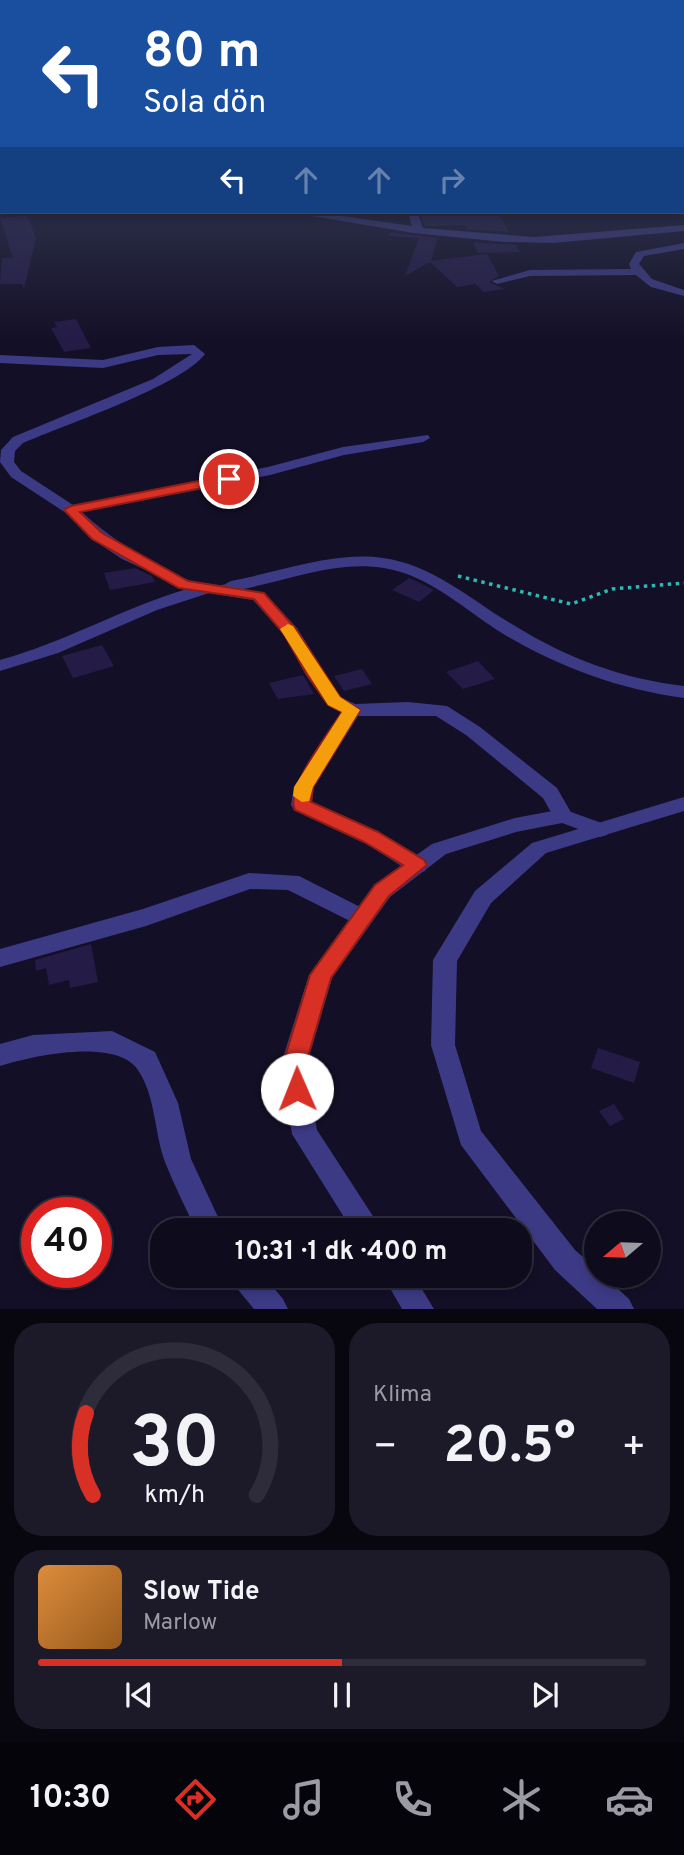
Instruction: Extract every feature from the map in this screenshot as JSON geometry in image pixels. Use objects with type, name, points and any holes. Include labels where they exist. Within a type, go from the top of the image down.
[{"type":"street","points":[[360,222],[444,236],[536,240],[684,228]]},
{"type":"street","points":[[413,230],[419,226],[417,222]]},
{"type":"street","points":[[637,272],[635,258],[640,254],[684,246]]},
{"type":"street","points":[[497,281],[530,273],[637,272],[650,282],[684,293]]},
{"type":"street","points":[[0,359],[103,364],[183,348],[194,349],[199,354],[192,362],[157,382],[18,440],[8,450],[7,462],[16,474],[71,510],[97,536],[128,556],[184,584],[206,590],[258,596],[291,632],[315,675],[334,701],[352,710],[440,710],[473,730],[550,793],[563,816]]},
{"type":"street","points":[[71,510],[270,471],[343,451],[423,438]]},
{"type":"street","points":[[0,666],[68,642],[169,598],[344,564],[381,562],[424,573],[536,645],[576,665],[652,689],[684,692]]},
{"type":"street","points":[[352,710],[303,787],[301,806],[371,837],[417,865]]},
{"type":"street","points":[[619,1309],[565,1260],[470,1137],[443,1045],[445,960],[483,897],[540,848],[682,806]]},
{"type":"street","points":[[360,1218],[305,1134],[293,1067],[321,975],[382,891],[439,849],[515,825],[563,816],[600,830]]},
{"type":"street","points":[[0,958],[146,918],[249,881],[291,882],[362,918]]},
{"type":"street","points":[[0,1055],[33,1045],[112,1041],[146,1060],[165,1103],[178,1160],[204,1218]]},
{"type":"street","points":[[255,1288],[273,1309]]},
{"type":"street","points":[[405,1288],[419,1309]]},
{"type":"path","points":[[424,573],[492,582],[554,602],[571,604],[612,589],[684,583]]},
{"type":"building","points":[[1,222],[30,222],[36,238],[24,289],[22,284],[0,284],[2,258],[13,258]]},
{"type":"building","points":[[424,222],[503,222],[509,232],[467,229],[465,225],[425,226]]},
{"type":"building","points":[[390,232],[438,238],[431,261],[487,254],[499,276],[489,282],[505,289],[484,292],[475,284],[457,287],[430,262],[405,276],[419,238],[388,236]]},
{"type":"building","points":[[473,242],[516,245],[520,252],[478,253]]},
{"type":"building","points":[[76,319],[91,348],[64,352],[51,328],[57,327],[54,322]]},
{"type":"building","points":[[135,568],[152,576],[155,582],[110,590],[104,573]]},
{"type":"building","points":[[409,578],[434,590],[419,602],[392,590]]},
{"type":"building","points":[[102,645],[114,666],[73,678],[62,656]]},
{"type":"building","points":[[478,661],[495,679],[463,689],[446,672]]},
{"type":"building","points":[[362,669],[372,684],[344,691],[334,676]]},
{"type":"building","points":[[303,675],[314,694],[278,699],[269,683]]},
{"type":"building","points":[[91,944],[98,982],[70,988],[69,980],[49,985],[46,968],[36,971],[35,960]]},
{"type":"building","points":[[598,1048],[640,1062],[634,1083],[591,1068]]},
{"type":"building","points":[[614,1104],[624,1119],[610,1126],[599,1111]]},
{"type":"slow traffic","points":[[288,629],[334,701],[352,710],[303,787],[302,796]]},
{"type":"route","points":[[229,479],[71,510],[97,536],[128,556],[184,584],[206,590],[233,591],[258,596],[291,632],[315,675],[334,701],[352,710],[303,787],[301,806],[318,816],[371,837],[417,865],[382,891],[321,975],[293,1067],[297,1089]]}]
